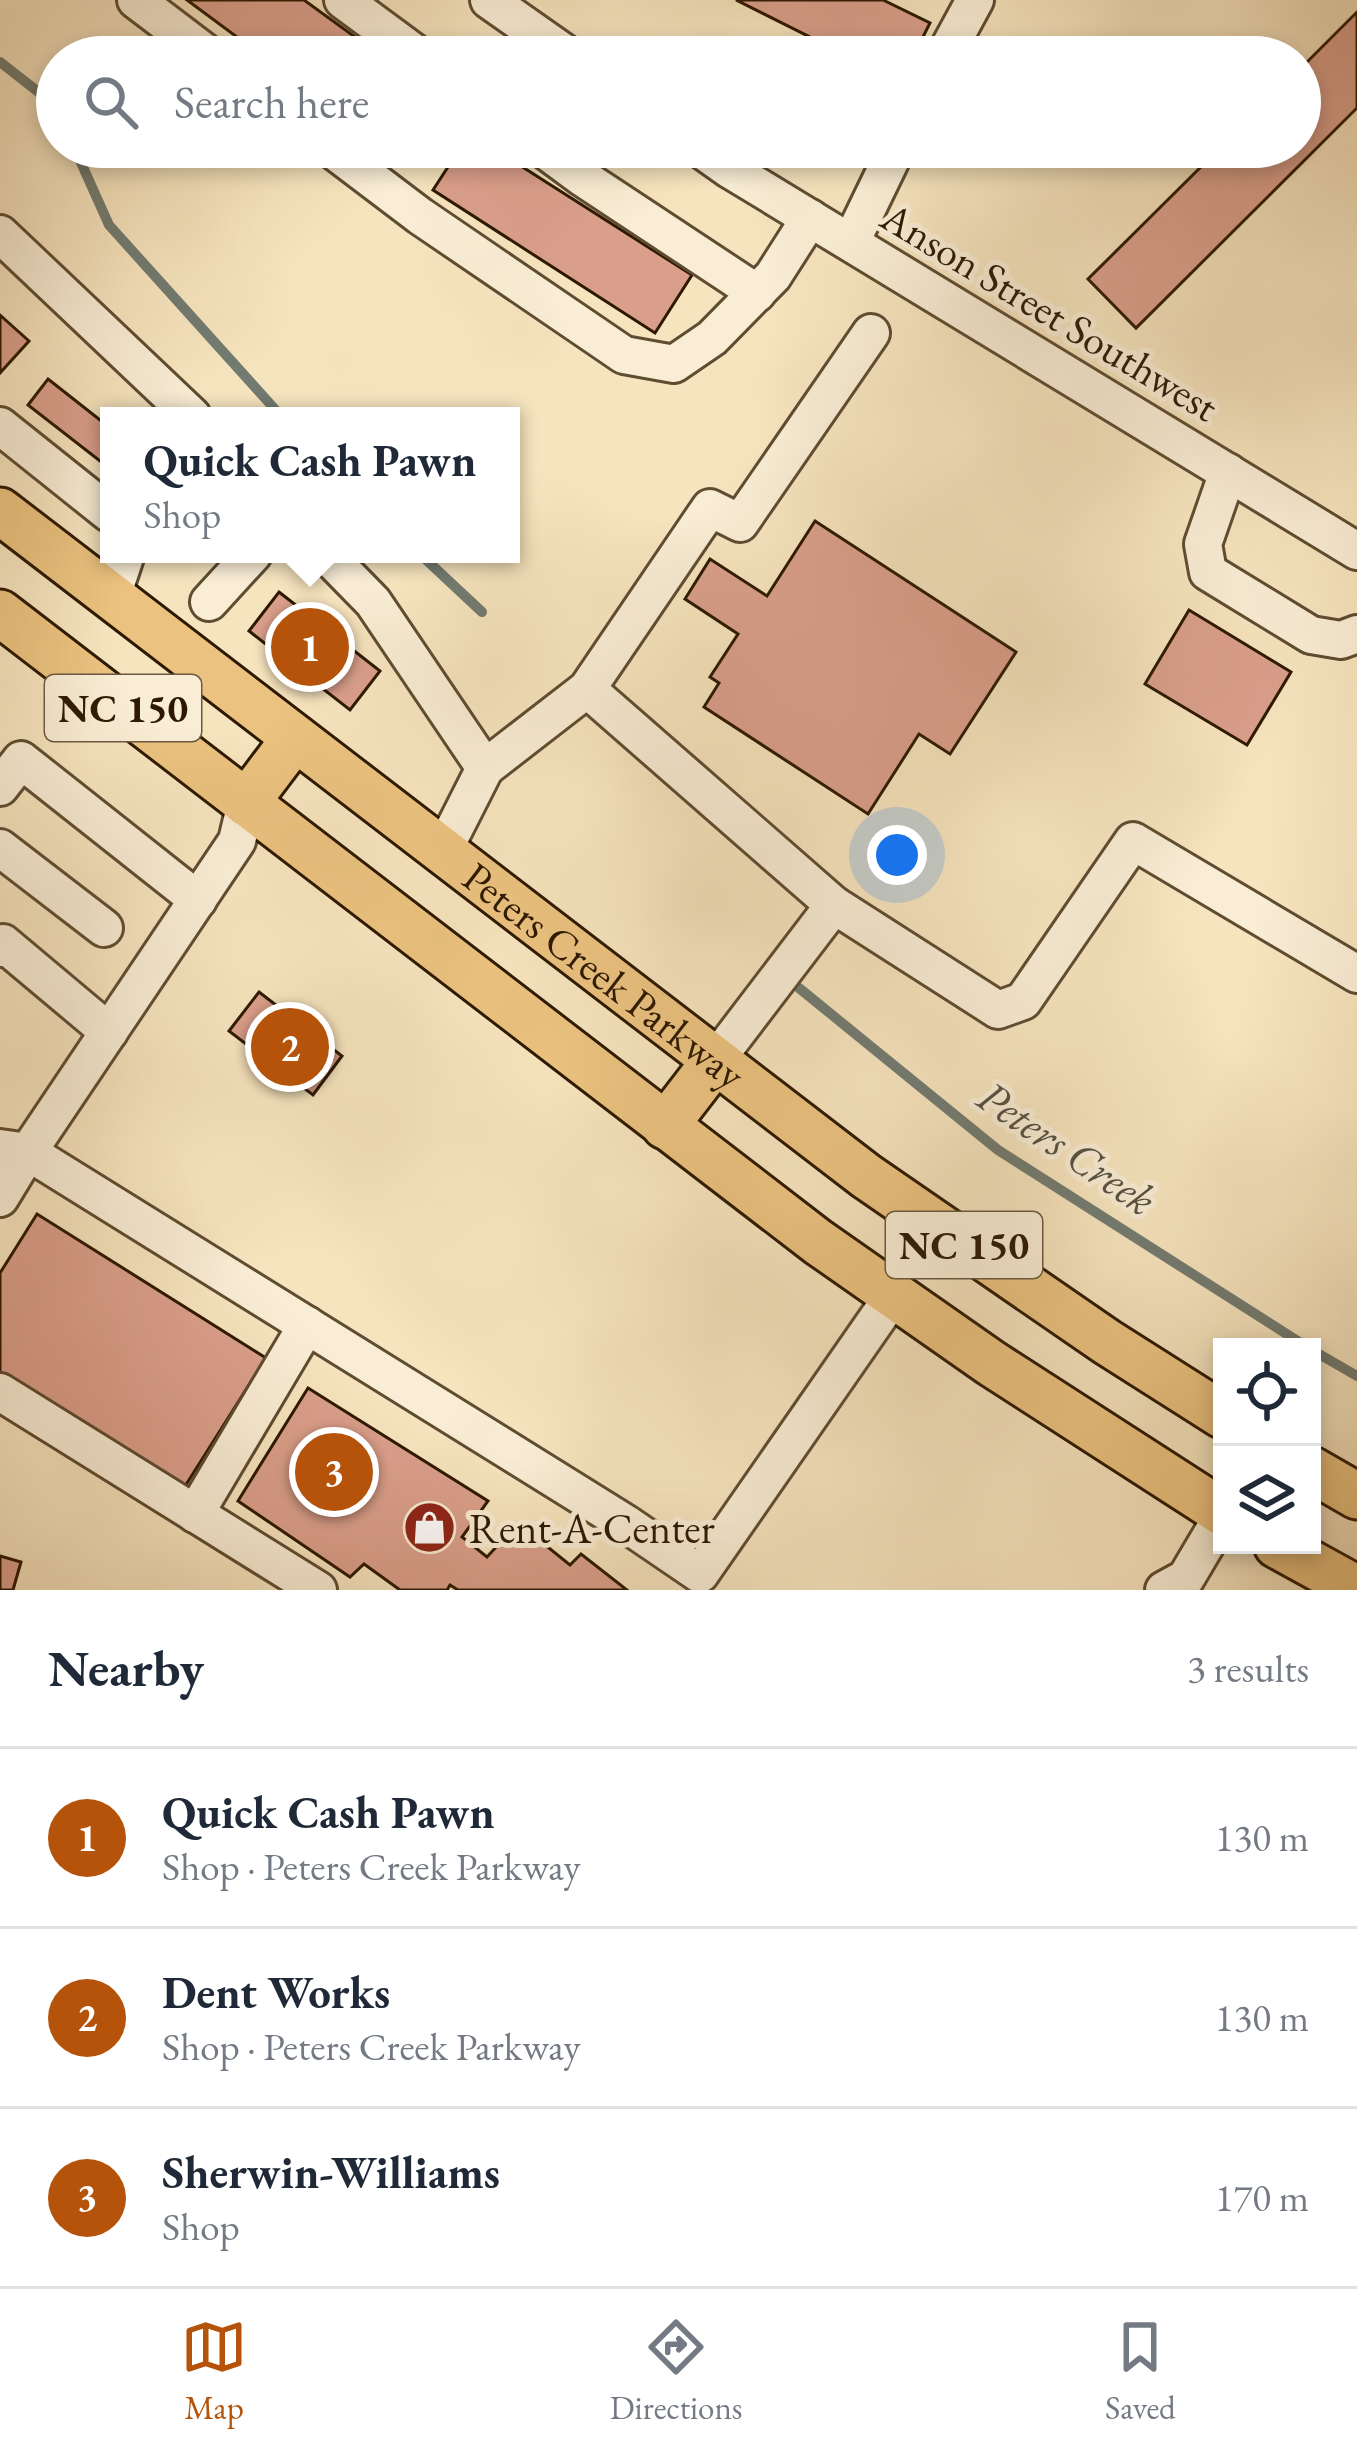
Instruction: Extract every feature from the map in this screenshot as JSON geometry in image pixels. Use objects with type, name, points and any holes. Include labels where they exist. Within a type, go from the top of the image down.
[{"type":"main road","name":"Peters Creek Parkway","points":[[0,512],[119,575],[296,737],[792,1121],[960,1242],[1213,1409]]},
{"type":"main road","name":"Peters Creek Parkway","points":[[0,614],[893,1296],[1213,1509]]},
{"type":"main road","points":[[246,802],[296,737]]},
{"type":"main road","points":[[665,1126],[715,1061]]},
{"type":"main road","points":[[1321,1475],[1357,1496]]},
{"type":"main road","points":[[1293,1554],[1357,1589]]},
{"type":"street","points":[[136,0],[183,36]]},
{"type":"street","points":[[343,0],[392,36]]},
{"type":"street","points":[[489,0],[540,36]]},
{"type":"street","points":[[955,36],[975,0]]},
{"type":"street","points":[[357,168],[624,355],[674,364],[712,338],[773,277],[810,218]]},
{"type":"street","points":[[570,168],[757,293]]},
{"type":"street","name":"Anson Street Southwest","points":[[731,168],[1357,550]]},
{"type":"street","points":[[850,242],[886,168]]},
{"type":"street","points":[[0,234],[183,407]]},
{"type":"street","points":[[443,851],[485,768],[587,689],[710,508],[740,524],[872,334]]},
{"type":"street","points":[[0,426],[100,506]]},
{"type":"street","points":[[1228,472],[1203,544],[1208,572],[1311,635],[1341,640],[1357,634]]},
{"type":"street","points":[[209,602],[245,563]]},
{"type":"street","points":[[335,563],[373,602],[485,768]]},
{"type":"street","points":[[587,689],[834,905],[998,1010],[1023,1001],[1133,841],[1357,974]]},
{"type":"street","points":[[7,763],[198,900]]},
{"type":"street","points":[[0,1198],[14,1150],[109,1032],[198,900],[237,841],[246,802]]},
{"type":"street","points":[[0,848],[104,928]]},
{"type":"street","points":[[715,1061],[834,905]]},
{"type":"street","points":[[0,948],[3,943],[109,1032]]},
{"type":"street","points":[[14,1150],[307,1325],[625,1523],[711,1582],[893,1296]]},
{"type":"street","points":[[195,1514],[307,1325]]},
{"type":"street","points":[[0,1392],[319,1590]]},
{"type":"street","points":[[1186,1587],[1213,1533]]},
{"type":"building","points":[[187,0],[304,0],[354,36],[236,36]]},
{"type":"building","points":[[736,0],[883,0],[930,23],[924,36],[808,36]]},
{"type":"building","points":[[1357,12],[1357,108],[1321,144],[1321,48]]},
{"type":"building","points":[[447,168],[524,168],[692,275],[655,333],[433,190]]},
{"type":"building","points":[[1200,168],[1297,168],[1136,328],[1088,279]]},
{"type":"building","points":[[0,315],[29,341],[0,373]]},
{"type":"building","points":[[48,379],[100,420],[100,461],[28,405]]},
{"type":"building","points":[[815,521],[1016,652],[950,754],[919,734],[868,814],[704,707],[719,683],[710,677],[738,634],[685,599],[710,559],[767,596]]},
{"type":"building","points":[[279,592],[380,671],[350,710],[249,631]]},
{"type":"building","points":[[1189,610],[1291,672],[1247,745],[1145,684]]},
{"type":"building","points":[[259,992],[342,1056],[313,1095],[229,1031]]},
{"type":"building","points":[[37,1214],[266,1358],[182,1491],[0,1377],[0,1273]]},
{"type":"building","points":[[308,1388],[488,1501],[462,1537],[487,1557],[518,1523],[570,1565],[581,1554],[627,1590],[458,1590],[450,1585],[447,1590],[400,1590],[364,1564],[350,1577],[238,1501]]},
{"type":"building","points":[[0,1556],[21,1562],[13,1590],[0,1590]]},
{"type":"waterway","name":"Peters Creek","points":[[0,62],[36,90]]},
{"type":"waterway","name":"Peters Creek","points":[[83,168],[109,225],[273,407]]},
{"type":"waterway","name":"Peters Creek","points":[[430,563],[482,612]]},
{"type":"waterway","name":"Peters Creek","points":[[799,988],[998,1150],[1293,1338]]},
{"type":"waterway","name":"Peters Creek","points":[[1321,1355],[1357,1376]]},
{"type":"place","name":"Quick Cash Pawn","points":[[310,647]]},
{"type":"place","name":"Dent Works","points":[[290,1047]]},
{"type":"place","name":"Sherwin-Williams","points":[[334,1472]]},
{"type":"place","name":"Rent-A-Center","points":[[430,1528]]}]
